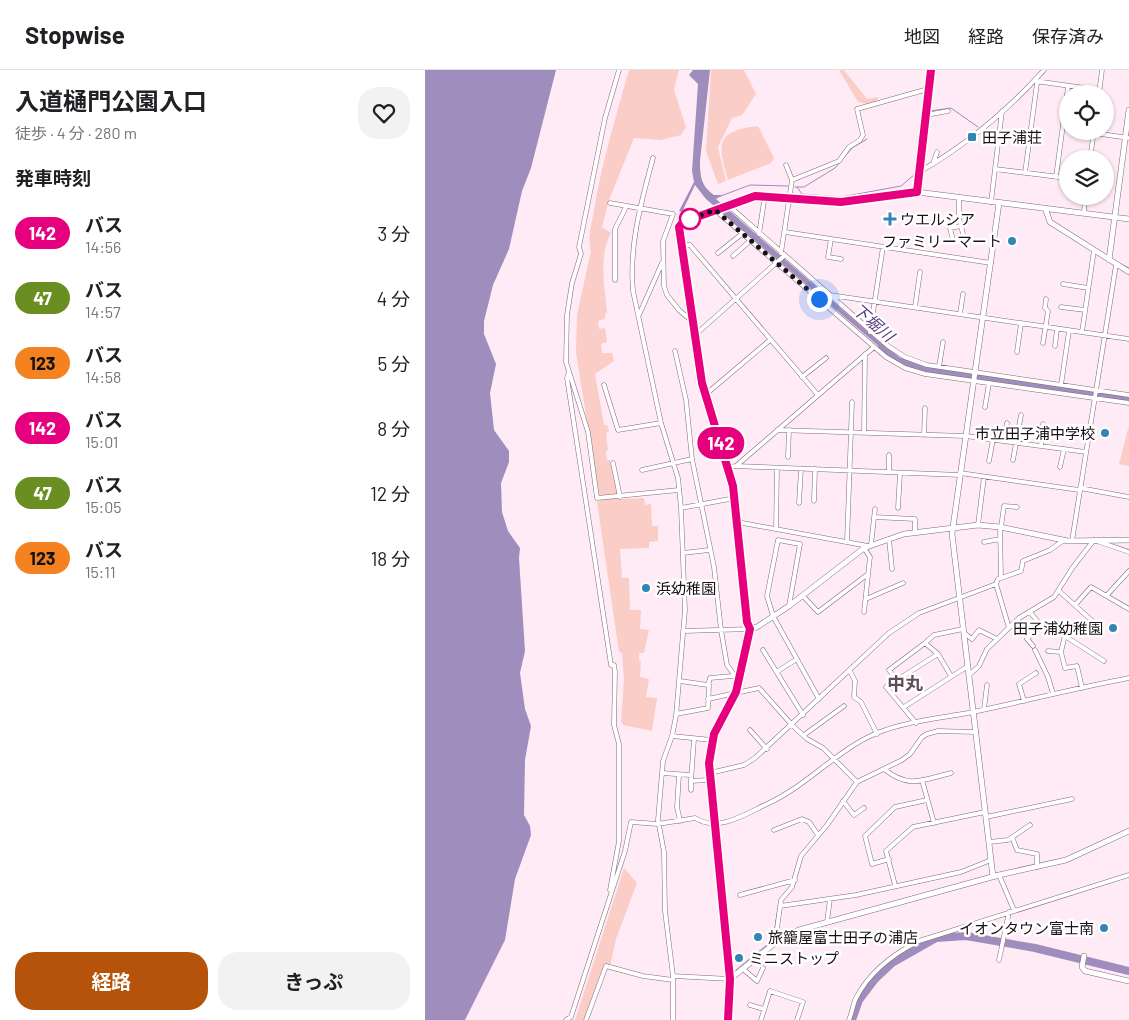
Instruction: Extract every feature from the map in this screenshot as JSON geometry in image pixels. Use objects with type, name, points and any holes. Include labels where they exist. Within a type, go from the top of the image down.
[{"type":"main road","points":[[728,1020],[730,979],[710,773],[712,740],[735,693],[736,678],[750,629],[747,622],[732,467],[705,395],[679,227],[683,222],[748,197],[765,195],[848,202],[886,194],[917,192],[931,70]]},
{"type":"street","points":[[619,70],[602,133],[579,247],[581,254],[579,266],[572,283],[568,307],[565,343],[569,372],[588,432],[597,498],[679,490]]},
{"type":"street","points":[[919,172],[946,157],[1002,111],[1036,82],[1043,70]]},
{"type":"street","points":[[1100,85],[1102,70]]},
{"type":"street","points":[[1036,82],[1060,85]]},
{"type":"street","points":[[1025,173],[1036,82]]},
{"type":"street","points":[[792,180],[839,161],[849,147],[861,140],[863,135],[857,109],[928,90]]},
{"type":"street","points":[[1109,260],[1127,138],[1129,110]]},
{"type":"street","points":[[991,202],[1002,111]]},
{"type":"street","points":[[925,115],[948,112]]},
{"type":"street","points":[[1114,136],[1127,138]]},
{"type":"street","points":[[1056,177],[1061,140]]},
{"type":"street","points":[[933,164],[937,152]]},
{"type":"street","points":[[653,158],[637,216],[632,277],[661,422],[674,463],[681,508],[684,631],[677,714],[663,762],[658,824],[664,852],[665,912],[673,978],[673,1020]]},
{"type":"street","points":[[695,335],[778,264],[783,255],[792,180],[786,165]]},
{"type":"street","points":[[995,169],[1059,177]]},
{"type":"street","points":[[917,192],[1129,219]]},
{"type":"street","points":[[759,234],[765,195]]},
{"type":"street","points":[[959,197],[963,234]]},
{"type":"street","points":[[610,202],[640,210],[650,208],[673,214],[663,240],[664,286],[667,294],[693,322]]},
{"type":"street","points":[[999,203],[953,528],[991,860],[1011,911],[999,960]]},
{"type":"street","points":[[1084,205],[1084,213]]},
{"type":"street","points":[[726,206],[870,332],[905,357],[939,367],[1129,395]]},
{"type":"street","points":[[615,280],[615,229],[626,207]]},
{"type":"street","points":[[1045,208],[1050,222],[1116,265],[1129,271]]},
{"type":"street","points":[[716,209],[873,347],[896,363],[914,371],[1129,403]]},
{"type":"street","points":[[953,240],[950,228],[961,226]]},
{"type":"street","points":[[785,232],[991,263]]},
{"type":"street","points":[[718,253],[743,233]]},
{"type":"street","points":[[831,239],[828,257],[841,259]]},
{"type":"street","points":[[733,256],[751,240]]},
{"type":"street","points":[[682,245],[690,245],[818,395]]},
{"type":"street","points":[[870,332],[883,247]]},
{"type":"street","points":[[1082,332],[1093,250]]},
{"type":"street","points":[[639,315],[662,263]]},
{"type":"street","points":[[1072,541],[1116,265]]},
{"type":"street","points":[[915,307],[920,272]]},
{"type":"street","points":[[1063,284],[1088,288]]},
{"type":"street","points":[[960,314],[963,294]]},
{"type":"street","points":[[828,295],[1129,339]]},
{"type":"street","points":[[1043,343],[1048,310],[1045,308],[1046,299]]},
{"type":"street","points":[[1061,307],[1085,310]]},
{"type":"street","points":[[1017,352],[1021,323]]},
{"type":"street","points":[[1055,346],[1057,329]]},
{"type":"street","points":[[1061,385],[1069,331]]},
{"type":"street","points":[[705,395],[771,340]]},
{"type":"street","points":[[939,367],[943,342]]},
{"type":"street","points":[[732,467],[873,347]]},
{"type":"street","points":[[675,351],[687,400],[692,458],[709,550],[714,567],[727,664],[736,678]]},
{"type":"street","points":[[864,433],[865,354]]},
{"type":"street","points":[[802,376],[826,358]]},
{"type":"street","points":[[569,372],[567,378],[608,646],[611,665],[614,665],[615,672],[614,725],[619,744],[619,841],[609,898]]},
{"type":"street","points":[[985,406],[989,383]]},
{"type":"street","points":[[604,385],[617,430],[661,422]]},
{"type":"street","points":[[847,542],[852,402]]},
{"type":"street","points":[[924,434],[925,408]]},
{"type":"street","points":[[1013,460],[1021,415]]},
{"type":"street","points":[[1004,441],[1007,423]]},
{"type":"street","points":[[1041,446],[1043,424]]},
{"type":"street","points":[[777,430],[966,436],[1086,452]]},
{"type":"street","points":[[789,430],[789,458]]},
{"type":"street","points":[[989,461],[993,439]]},
{"type":"street","points":[[1060,467],[1064,449]]},
{"type":"street","points":[[889,455],[889,472]]},
{"type":"street","points":[[642,470],[692,458]]},
{"type":"street","points":[[613,464],[620,497]]},
{"type":"street","points":[[732,467],[960,474],[1129,496]]},
{"type":"street","points":[[776,529],[777,468]]},
{"type":"street","points":[[799,504],[801,469]]},
{"type":"street","points":[[814,501],[815,469]]},
{"type":"street","points":[[898,508],[900,473]]},
{"type":"street","points":[[978,525],[984,476]]},
{"type":"street","points":[[681,508],[701,506],[735,498]]},
{"type":"street","points":[[1001,578],[1000,527],[1004,506],[1017,507]]},
{"type":"street","points":[[864,612],[870,557],[868,547],[875,509]]},
{"type":"street","points":[[874,517],[915,519],[915,531]]},
{"type":"street","points":[[737,522],[868,547]]},
{"type":"street","points":[[684,631],[750,629],[789,606],[868,547],[915,531],[978,525],[1000,527],[1072,541],[1129,540]]},
{"type":"street","points":[[984,542],[1000,538]]},
{"type":"street","points":[[889,539],[892,569]]},
{"type":"street","points":[[789,606],[800,544],[778,540],[767,596],[773,616],[819,699]]},
{"type":"street","points":[[710,773],[744,765],[767,748],[889,633],[919,613],[996,584],[998,579],[1021,572],[1023,561],[1050,550],[1064,540]]},
{"type":"street","points":[[1094,540],[1129,552]]},
{"type":"street","points":[[969,675],[979,666],[987,649],[997,639],[1030,612],[1054,597],[1073,567],[1094,540]]},
{"type":"street","points":[[683,554],[709,550]]},
{"type":"street","points":[[1107,595],[1129,572]]},
{"type":"street","points":[[803,596],[818,612],[868,574]]},
{"type":"street","points":[[865,599],[903,583]]},
{"type":"street","points":[[996,584],[1009,628]]},
{"type":"street","points":[[1075,604],[1091,587],[1129,609]]},
{"type":"street","points":[[1059,591],[1099,627]]},
{"type":"street","points":[[1030,612],[1043,628],[1055,626],[1065,635],[1104,661]]},
{"type":"street","points":[[1041,626],[1027,640],[1034,648],[1048,676],[1053,694]]},
{"type":"street","points":[[964,631],[971,639],[979,630],[997,639]]},
{"type":"street","points":[[897,680],[889,670],[934,635],[964,631]]},
{"type":"street","points":[[1065,635],[1061,652],[1065,668],[1077,666],[1082,688]]},
{"type":"street","points":[[925,643],[938,654],[951,676]]},
{"type":"street","points":[[763,650],[771,664],[778,671],[803,715]]},
{"type":"street","points":[[1048,651],[1061,652]]},
{"type":"street","points":[[915,723],[905,707],[886,687],[938,654]]},
{"type":"street","points":[[778,671],[797,659]]},
{"type":"street","points":[[905,707],[968,666]]},
{"type":"street","points":[[850,671],[855,680],[854,697],[861,702],[877,734]]},
{"type":"street","points":[[1024,701],[1019,684],[1036,673]]},
{"type":"street","points":[[677,714],[708,708],[710,678],[736,678]]},
{"type":"street","points":[[567,1020],[571,1017],[593,956],[609,898],[625,851],[631,822],[658,824],[695,818],[702,822],[715,824],[729,821],[780,798],[877,734],[915,723],[1129,678]]},
{"type":"street","points":[[680,681],[709,684]]},
{"type":"street","points":[[984,709],[987,685]]},
{"type":"street","points":[[708,699],[759,688],[792,725],[823,748],[857,782]]},
{"type":"street","points":[[803,735],[844,706]]},
{"type":"street","points":[[751,730],[767,748]]},
{"type":"street","points":[[775,943],[781,900],[795,880],[801,856],[857,782],[910,754],[922,737],[927,734],[938,731],[976,732]]},
{"type":"street","points":[[672,736],[712,740]]},
{"type":"street","points":[[691,790],[694,739]]},
{"type":"street","points":[[884,769],[903,781],[910,783],[951,773]]},
{"type":"street","points":[[662,774],[691,775]]},
{"type":"street","points":[[679,776],[677,807],[680,821]]},
{"type":"street","points":[[691,781],[708,780]]},
{"type":"street","points":[[923,780],[934,823]]},
{"type":"street","points":[[895,885],[886,851],[913,827],[1072,799]]},
{"type":"street","points":[[889,859],[872,864],[865,836],[895,807],[927,800]]},
{"type":"street","points":[[843,801],[854,815],[864,808]]},
{"type":"street","points":[[774,830],[801,819],[809,822],[818,835]]},
{"type":"street","points":[[989,842],[1012,838],[1030,825]]},
{"type":"street","points":[[586,1020],[605,966],[643,976],[730,979],[775,943],[799,930],[996,876],[1079,856],[1110,838],[1129,831]]},
{"type":"street","points":[[1012,838],[1017,850],[1037,854],[1037,867]]},
{"type":"street","points":[[780,906],[830,899],[961,872],[991,860]]},
{"type":"street","points":[[849,1020],[855,999],[865,984],[889,958],[919,941],[1129,875]]},
{"type":"street","points":[[739,895],[795,880]]},
{"type":"street","points":[[827,922],[830,899]]},
{"type":"street","points":[[1085,956],[1082,967],[1085,972],[1129,981]]},
{"type":"street","points":[[743,969],[757,981],[763,968]]},
{"type":"street","points":[[761,1020],[770,991],[803,1002],[798,1020]]},
{"type":"street","points":[[750,1005],[764,1009]]},
{"type":"shaded area","points":[[425,70],[556,70],[531,168],[522,191],[509,249],[493,285],[484,321],[484,334],[496,364],[490,393],[494,430],[509,451],[509,462],[501,483],[502,512],[508,531],[520,548],[525,651],[520,673],[525,709],[531,726],[525,760],[524,815],[530,826],[531,835],[515,879],[505,940],[465,1020],[425,1020]]},
{"type":"shaded area","points":[[629,70],[679,70],[674,90],[686,127],[681,135],[661,140],[634,138],[609,200],[602,227],[611,233],[603,262],[607,313],[605,313],[605,319],[598,321],[599,329],[605,328],[607,342],[601,344],[602,353],[612,353],[614,361],[595,374],[604,425],[607,425],[609,431],[606,433],[607,460],[610,460],[619,499],[644,498],[645,505],[651,504],[652,526],[658,526],[658,541],[649,542],[649,548],[620,549],[622,578],[629,578],[630,610],[641,610],[640,629],[649,630],[644,653],[639,653],[639,661],[641,661],[640,677],[649,679],[646,697],[657,698],[652,731],[623,725],[621,721],[624,680],[622,653],[619,652],[597,502],[600,501],[576,353],[577,315],[591,251],[590,236],[597,192]]},
{"type":"shaded area","points":[[693,70],[710,70],[700,161],[701,176],[706,188],[714,195],[723,195],[716,199],[891,352],[889,355],[706,199],[695,185],[682,212],[679,211],[694,182],[692,171],[698,84],[689,75]]},
{"type":"shaded area","points":[[711,70],[744,70],[756,94],[742,115],[732,118],[718,147],[726,181],[718,184],[706,151]]},
{"type":"shaded area","points":[[839,70],[844,70],[867,99],[878,97],[877,102],[868,104],[858,102]]},
{"type":"shaded area","points":[[758,126],[774,158],[771,163],[728,180],[722,157],[723,141],[734,131]]},
{"type":"shaded area","points":[[1129,429],[1129,466],[1119,464]]},
{"type":"shaded area","points":[[624,868],[637,883],[616,939],[610,967],[599,979],[585,1020],[575,1020]]},
{"type":"waterway","points":[[930,111],[951,108],[978,127]]},
{"type":"waterway","points":[[797,187],[802,194],[841,197],[901,186],[914,175],[922,111]]},
{"type":"waterway","points":[[795,187],[804,187],[835,168],[852,148],[867,139]]},
{"type":"waterway","points":[[721,196],[750,185],[788,186]]},
{"type":"waterway","points":[[1121,264],[1129,268]]},
{"type":"waterway","name":"下堀川","points":[[882,348],[898,361],[923,369],[1129,399]]},
{"type":"waterway","points":[[736,970],[773,940],[778,908]]},
{"type":"waterway","points":[[852,1020],[859,1000],[875,979],[892,963],[936,938],[966,936],[1035,948],[1129,971]]},
{"type":"bus line","name":"142","points":[[728,1020],[731,996],[730,979],[709,763],[714,734],[733,701],[736,692],[750,629],[747,622],[733,486],[726,456],[702,383],[679,227],[683,222],[748,197],[765,195],[848,202],[886,194],[917,192],[931,70]]},
{"type":"place","name":"田子浦荘","points":[[972,137]]},
{"type":"place","name":"ウエルシア","points":[[890,219]]},
{"type":"place","name":"ファミリーマート","points":[[1012,241]]},
{"type":"place","name":"市立田子浦中学校","points":[[1105,433]]},
{"type":"place","name":"浜幼稚園","points":[[646,588]]},
{"type":"place","name":"田子浦幼稚園","points":[[1113,628]]},
{"type":"place","name":"イオンタウン富士南","points":[[1104,928]]},
{"type":"place","name":"旅籠屋富士田子の浦店","points":[[758,937]]},
{"type":"place","name":"ミニストップ","points":[[739,958]]},
{"type":"district","name":"中丸","points":[[905,683]]},
{"type":"route","points":[[690,219],[683,222],[715,210],[819,299]]}]
